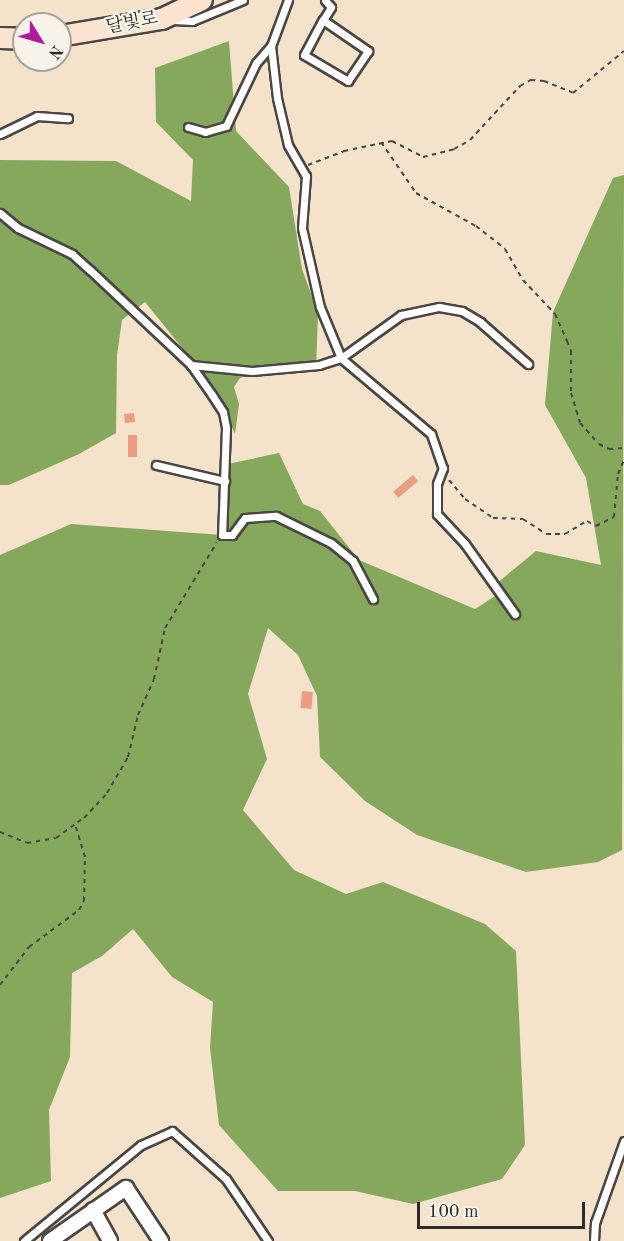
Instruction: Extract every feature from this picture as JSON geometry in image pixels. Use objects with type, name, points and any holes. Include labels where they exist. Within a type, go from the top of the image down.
[{"type":"main road","name":"달빛로","points":[[72,34],[162,19],[202,0]]},
{"type":"street","points":[[50,1241],[126,1188],[161,1241]]},
{"type":"street","points":[[93,1210],[110,1241]]},
{"type":"lane","points":[[162,19],[192,21],[243,0]]},
{"type":"lane","points":[[188,127],[205,132],[226,126],[256,63],[271,46],[288,0]]},
{"type":"lane","points":[[323,20],[368,51],[348,81],[304,55],[323,20],[331,6],[325,0]]},
{"type":"lane","points":[[271,46],[285,135],[294,160],[303,168],[306,176],[302,228],[320,307],[341,358],[431,434],[443,468],[437,484],[437,514],[465,544],[515,614]]},
{"type":"lane","points":[[0,134],[38,116],[68,118]]},
{"type":"lane","points":[[0,213],[18,228],[72,254],[190,365],[223,412],[225,481],[222,535],[232,535],[245,518],[276,516],[331,543],[353,561],[373,599]]},
{"type":"lane","points":[[190,365],[252,371],[319,365],[341,358],[401,315],[439,307],[462,311],[480,322],[528,364]]},
{"type":"lane","points":[[156,465],[225,481]]},
{"type":"lane","points":[[24,1241],[141,1145],[172,1131],[226,1179],[268,1241]]},
{"type":"lane","points":[[594,1241],[596,1223],[624,1141]]},
{"type":"path","points":[[303,168],[321,157],[381,142],[392,141],[423,157],[463,146],[520,86],[531,80],[544,81],[573,93],[624,51]]},
{"type":"path","points":[[381,142],[416,193],[490,235],[505,249],[523,280],[544,298],[571,351],[571,393],[580,423],[599,444],[623,449],[624,458],[618,474],[614,518],[596,525],[587,521],[578,529],[551,535],[523,519],[493,518],[454,489],[443,468]]},
{"type":"path","points":[[0,832],[27,843],[56,838],[75,825],[107,793],[128,757],[138,715],[154,679],[165,628],[222,535]]},
{"type":"path","points":[[0,985],[29,947],[79,910],[84,901],[85,857],[75,825]]},
{"type":"green space","points":[[229,41],[236,131],[289,187],[302,269],[318,313],[316,372],[297,367],[263,370],[240,378],[234,387],[239,404],[235,434],[212,385],[145,302],[122,320],[117,355],[116,433],[79,454],[9,485],[0,485],[0,160],[116,161],[191,201],[193,160],[156,122],[155,68]]},
{"type":"green space","points":[[624,175],[622,850],[598,862],[526,872],[417,835],[365,801],[320,757],[317,696],[298,655],[268,628],[248,694],[267,759],[243,810],[294,870],[346,894],[383,882],[485,924],[516,951],[525,1145],[502,1179],[413,1204],[355,1191],[278,1191],[219,1125],[210,1048],[213,1002],[172,977],[133,929],[102,956],[72,973],[70,1057],[49,1110],[51,1181],[0,1198],[0,555],[71,524],[222,535],[223,465],[279,453],[303,504],[320,511],[359,560],[475,609],[495,596],[496,584],[536,551],[601,565],[586,478],[545,405],[553,312],[613,178]]},
{"type":"building","points":[[134,413],[135,422],[125,423],[124,414]]},
{"type":"building","points":[[128,435],[137,435],[137,457],[128,457]]},
{"type":"building","points":[[413,475],[418,481],[398,498],[393,492]]},
{"type":"building","points":[[302,691],[313,692],[311,709],[301,708]]}]
